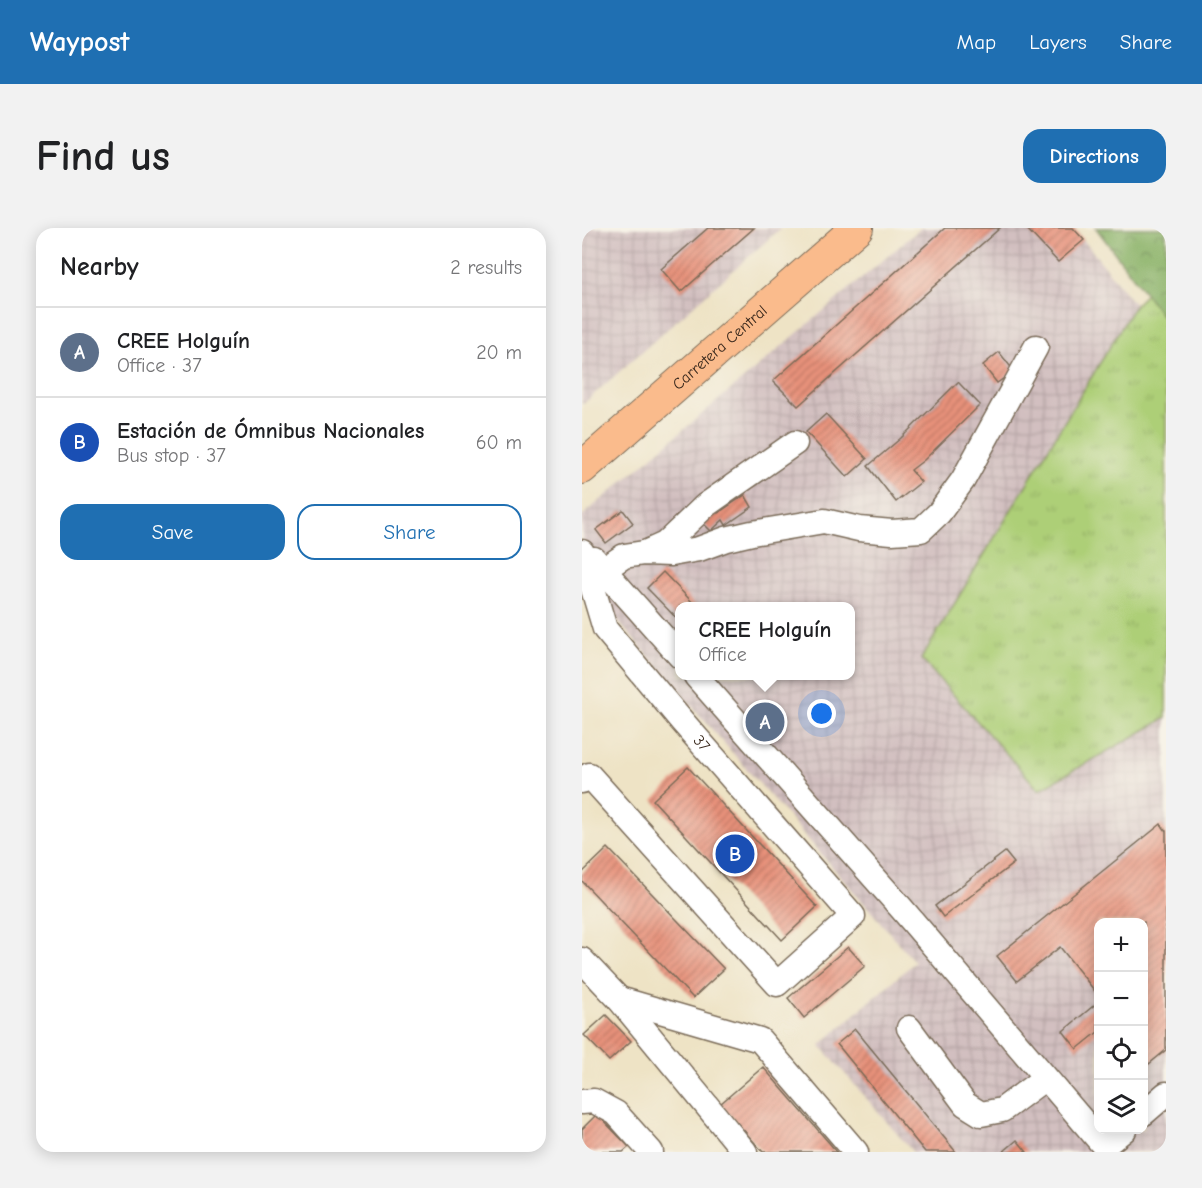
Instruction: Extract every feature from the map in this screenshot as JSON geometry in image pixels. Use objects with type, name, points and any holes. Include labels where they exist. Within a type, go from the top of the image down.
[{"type":"main road","name":"Carretera Central","points":[[582,468],[596,447],[857,228]]},
{"type":"street","points":[[603,570],[624,556],[644,553],[671,554],[699,549],[752,533],[824,521],[859,529],[892,532],[921,530],[939,513],[963,480],[1036,347]]},
{"type":"street","points":[[644,553],[665,544],[706,505],[795,443]]},
{"type":"street","points":[[582,546],[675,650]]},
{"type":"street","name":"37","points":[[582,552],[605,629],[681,720],[853,916],[777,984],[589,775],[582,781]]},
{"type":"street","points":[[700,680],[902,909],[1046,1078],[1100,1149],[1119,1134]]},
{"type":"street","points":[[582,960],[619,999],[746,1152]]},
{"type":"street","points":[[619,999],[760,1040],[856,1152]]},
{"type":"street","points":[[909,1028],[965,1104],[981,1114],[1002,1110],[1046,1078]]},
{"type":"street","points":[[1148,1109],[1166,1094]]},
{"type":"street","points":[[582,1102],[594,1101],[616,1113],[651,1152]]},
{"type":"shaded area","points":[[582,228],[781,228],[582,405]]},
{"type":"shaded area","points":[[921,228],[1074,228],[1135,305],[921,659],[1039,789],[1166,718],[1166,1152],[913,1152],[820,1045],[915,962],[608,610],[582,537],[582,516]]},
{"type":"green space","points":[[1096,228],[1166,228],[1166,321]]},
{"type":"green space","points":[[1146,294],[1166,321],[1166,718],[1039,790],[921,659],[1135,305]]},
{"type":"building","points":[[708,228],[754,228],[681,292],[661,269]]},
{"type":"building","points":[[945,228],[1000,228],[798,406],[773,381]]},
{"type":"building","points":[[1026,228],[1073,228],[1084,240],[1058,262]]},
{"type":"building","points":[[999,352],[1014,371],[997,383],[983,365]]},
{"type":"building","points":[[958,382],[980,405],[911,470],[921,482],[896,502],[868,466],[901,438]]},
{"type":"building","points":[[826,414],[867,459],[847,477],[806,432]]},
{"type":"building","points":[[745,495],[752,507],[726,525],[723,520],[711,531],[700,520],[714,508],[718,513]]},
{"type":"building","points":[[623,510],[633,523],[606,543],[596,530]]},
{"type":"building","points":[[663,572],[692,602],[675,602],[675,617],[647,588]]},
{"type":"building","points":[[688,767],[817,907],[782,940],[653,800]]},
{"type":"building","points":[[1161,824],[1166,831],[1166,1050],[1149,1064],[1148,918],[1094,918],[1094,990],[1060,947],[1017,981],[997,956]]},
{"type":"building","points":[[608,848],[724,969],[693,998],[582,881],[582,873]]},
{"type":"building","points":[[1005,852],[1014,863],[943,917],[935,906]]},
{"type":"building","points":[[848,947],[865,966],[804,1018],[788,998]]},
{"type":"building","points":[[1094,1005],[1094,1035],[1077,1049],[1063,1031]]},
{"type":"building","points":[[606,1015],[631,1041],[609,1061],[584,1035]]},
{"type":"building","points":[[855,1029],[956,1152],[925,1152],[837,1044]]},
{"type":"building","points":[[763,1067],[837,1152],[763,1152],[720,1104]]},
{"type":"building","points":[[597,1114],[629,1147],[623,1152],[582,1152],[582,1129]]},
{"type":"building","points":[[1017,1140],[1027,1152],[1003,1152]]},
{"type":"place","name":"CREE Holguín","points":[[765,722]]},
{"type":"place","name":"Estación de Ómnibus Nacionales","points":[[735,854]]}]
